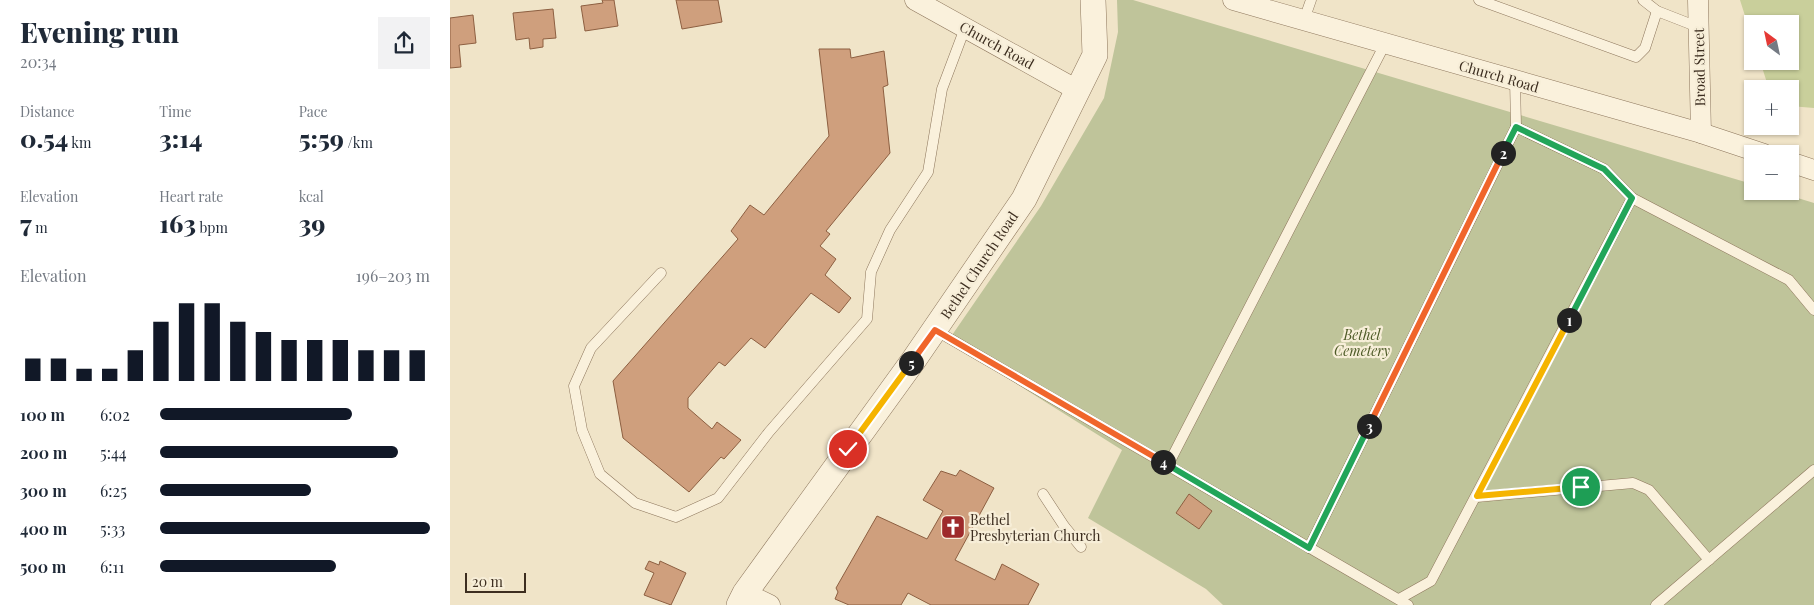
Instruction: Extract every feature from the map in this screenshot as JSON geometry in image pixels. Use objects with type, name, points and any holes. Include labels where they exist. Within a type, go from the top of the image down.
[{"type":"street","name":"Church Road","points":[[915,0],[1079,91]]},
{"type":"street","name":"Bethel Church Road","points":[[742,599],[935,330],[1024,199],[1079,91],[1095,55],[1093,0]]},
{"type":"street","name":"Church Road","points":[[1233,0],[1701,133],[1744,147]]},
{"type":"street","name":"Broad Street","points":[[1698,0],[1701,133]]},
{"type":"street","points":[[1799,165],[1814,170]]},
{"type":"street","points":[[742,599],[770,605]]},
{"type":"lane","points":[[1304,20],[1310,0]]},
{"type":"lane","points":[[1479,0],[1636,57],[1645,48],[1657,11]]},
{"type":"lane","points":[[1643,0],[1657,11],[1698,27]]},
{"type":"lane","points":[[661,273],[591,348],[574,386],[582,430],[600,474],[635,503],[676,517],[718,498],[769,432],[867,319],[871,272],[890,230],[928,172],[942,89],[965,28]]},
{"type":"lane","points":[[1168,465],[1385,44]]},
{"type":"lane","points":[[1309,548],[1516,127],[1515,80]]},
{"type":"lane","points":[[1516,127],[1604,169],[1632,198],[1789,280],[1814,310]]},
{"type":"lane","points":[[1398,599],[1431,581],[1632,198]]},
{"type":"lane","points":[[935,330],[1408,605]]},
{"type":"lane","points":[[1656,605],[1814,470]]},
{"type":"lane","points":[[1477,496],[1633,483],[1648,490],[1709,560]]},
{"type":"lane","points":[[1043,494],[1064,526],[1081,547]]},
{"type":"green space","name":"Bethel Cemetery","points":[[1117,0],[1133,0],[1744,182],[1744,200],[1799,200],[1799,198],[1814,203],[1814,605],[1223,605],[1206,589],[1088,518],[1122,450],[948,341],[1041,206],[1104,98],[1118,32]]},
{"type":"green space","points":[[1740,0],[1814,0],[1814,108],[1799,107],[1799,80],[1766,80],[1763,70],[1799,70],[1799,15],[1745,15]]},
{"type":"building","points":[[602,0],[614,0],[618,26],[585,31],[581,6],[603,3]]},
{"type":"building","points":[[676,0],[718,0],[722,22],[682,29]]},
{"type":"building","points":[[553,9],[556,38],[543,39],[543,47],[530,49],[529,38],[516,40],[513,13]]},
{"type":"building","points":[[473,15],[476,43],[459,45],[461,67],[450,68],[450,18]]},
{"type":"building","points":[[819,49],[850,49],[851,58],[884,51],[888,85],[883,87],[890,153],[826,231],[830,234],[820,246],[836,259],[825,275],[851,298],[839,313],[811,293],[765,348],[751,338],[725,366],[719,362],[688,398],[688,408],[712,429],[717,422],[741,440],[724,459],[721,457],[689,492],[623,438],[613,381],[738,239],[731,231],[750,205],[764,215],[829,136]]},
{"type":"building","name":"Bethel Presbyterian Church","points":[[960,470],[994,488],[955,560],[995,580],[1002,564],[1039,584],[1028,605],[931,605],[908,593],[901,605],[849,605],[835,599],[838,592],[836,588],[877,516],[927,539],[943,511],[923,500],[941,471],[956,476]]},
{"type":"building","points":[[1189,494],[1212,511],[1199,529],[1176,513]]},
{"type":"building","points":[[649,561],[659,565],[660,561],[686,573],[671,605],[644,595],[654,573],[645,569]]},
{"type":"place","name":"Bethel Presbyterian Church","points":[[953,527]]},
{"type":"route","points":[[848,449],[935,330],[1309,548],[1516,127],[1604,169],[1632,198],[1477,496],[1581,487]]}]
